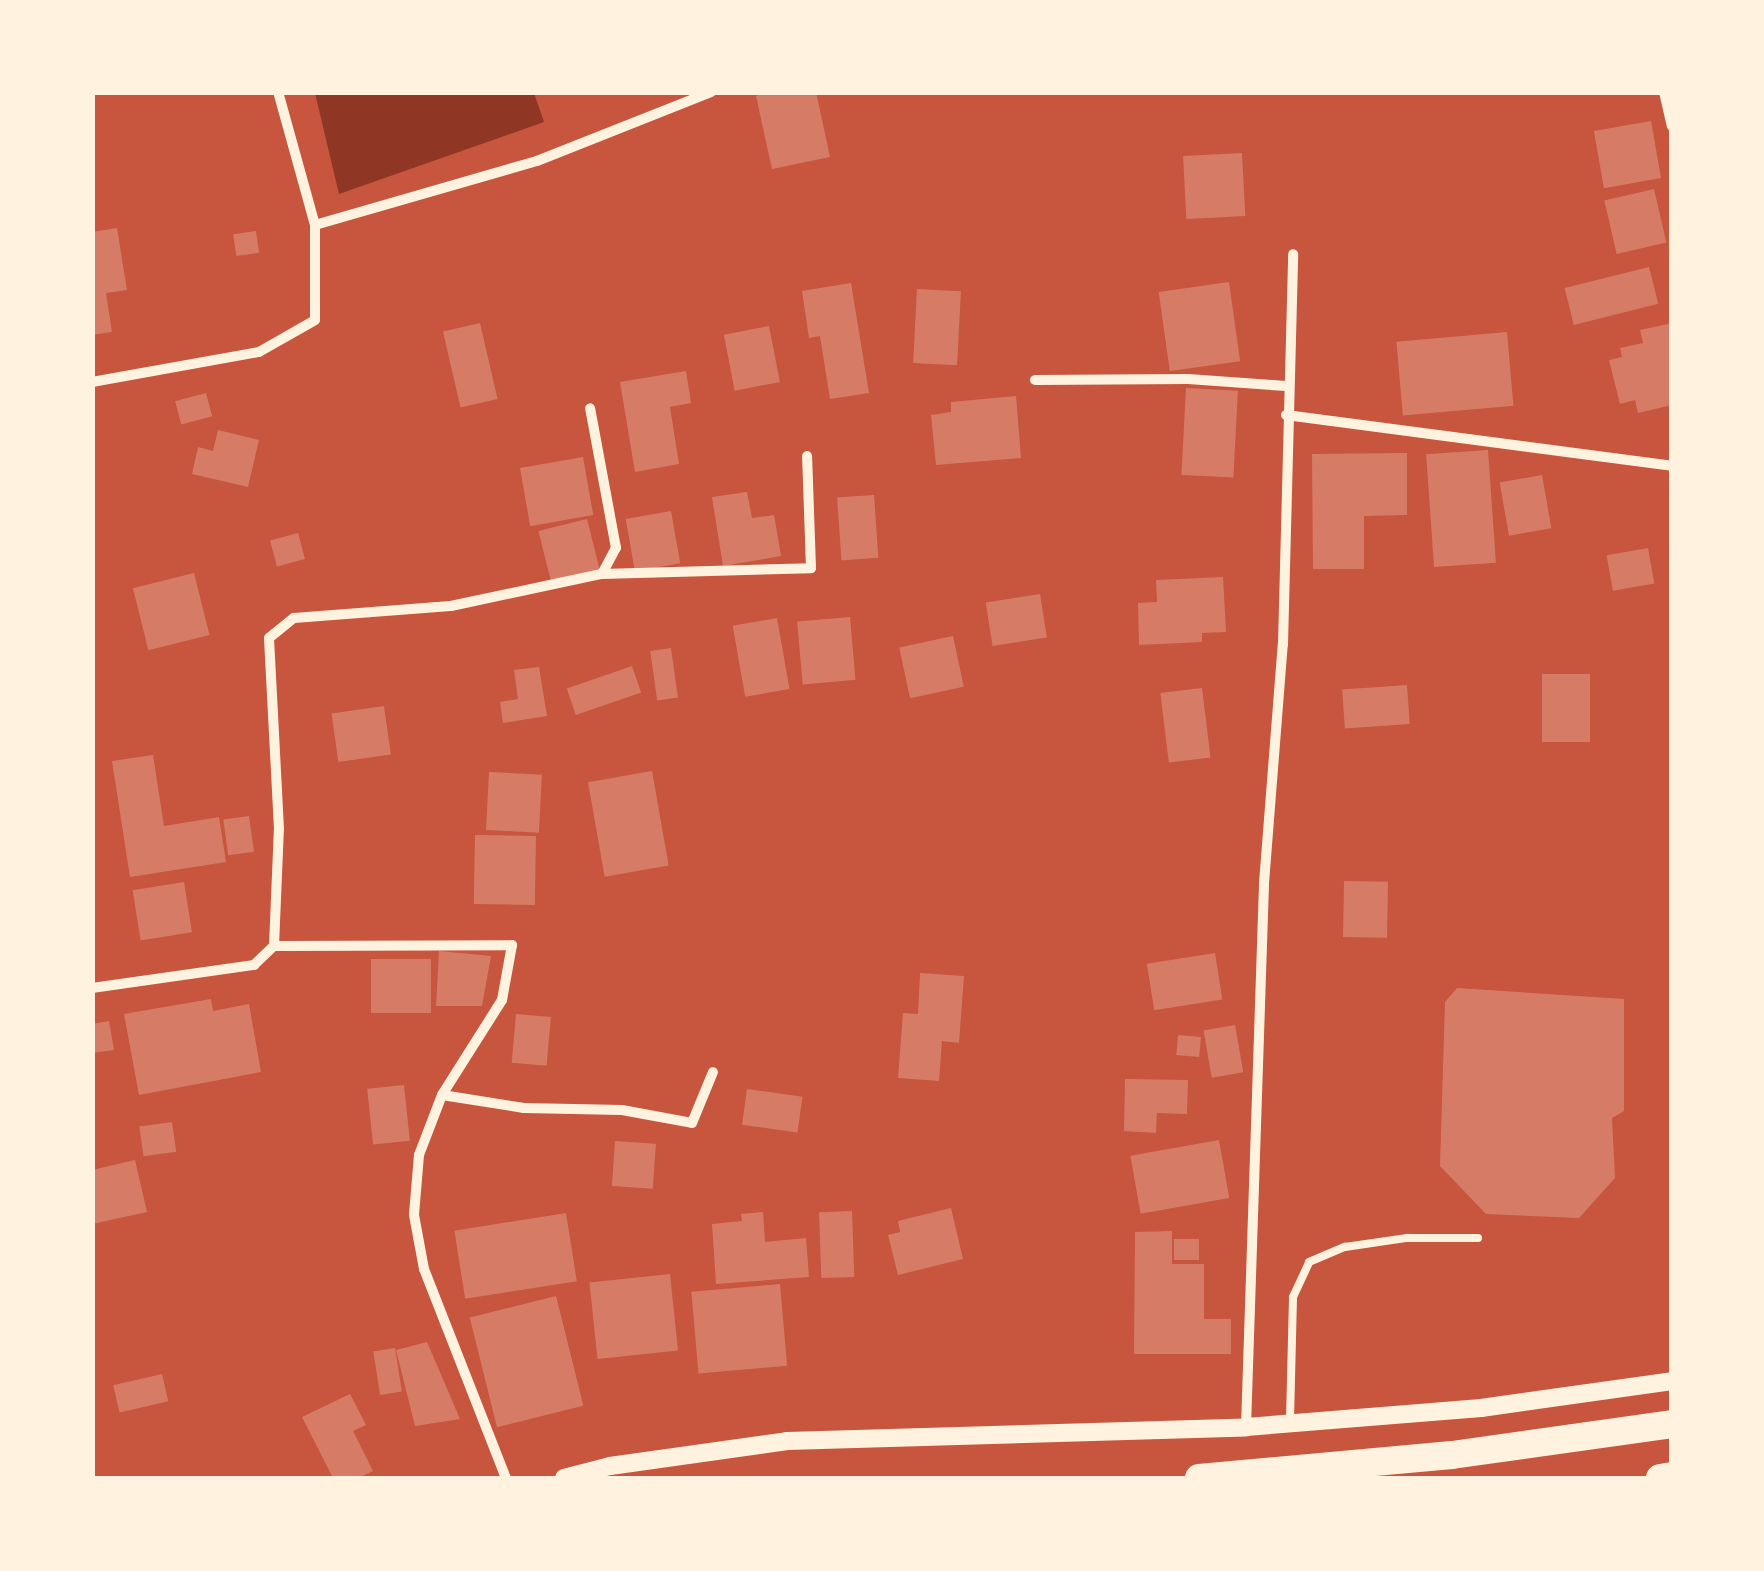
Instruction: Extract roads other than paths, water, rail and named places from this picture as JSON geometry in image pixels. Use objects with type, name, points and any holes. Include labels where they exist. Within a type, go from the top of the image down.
[{"type":"highway","points":[[1200,1478],[1452,1455],[1672,1424]]},
{"type":"highway","points":[[1660,1478],[1672,1476]]},
{"type":"street","points":[[92,382],[259,352],[315,320],[315,225],[278,92]]},
{"type":"street","points":[[315,225],[538,161],[710,92]]},
{"type":"street","points":[[1664,92],[1672,126]]},
{"type":"street","points":[[1246,1426],[1264,883],[1282,644],[1292,254]]},
{"type":"street","points":[[1035,380],[1188,379],[1286,386]]},
{"type":"street","points":[[590,408],[616,548],[602,574]]},
{"type":"street","points":[[1286,415],[1672,466]]},
{"type":"street","points":[[274,946],[278,828],[268,638],[294,618],[451,606],[602,574],[811,568],[807,456]]},
{"type":"street","points":[[92,988],[254,965],[274,946],[512,945],[502,1000],[442,1095],[419,1155],[414,1214],[424,1269],[506,1478]]},
{"type":"street","points":[[442,1095],[524,1108],[622,1110],[692,1123],[714,1072]]},
{"type":"street","points":[[564,1478],[610,1466],[787,1441],[1246,1426],[1480,1408],[1672,1381]]},
{"type":"lane","points":[[1290,1420],[1293,1297],[1309,1262],[1345,1247],[1391,1240],[1478,1238]]}]
